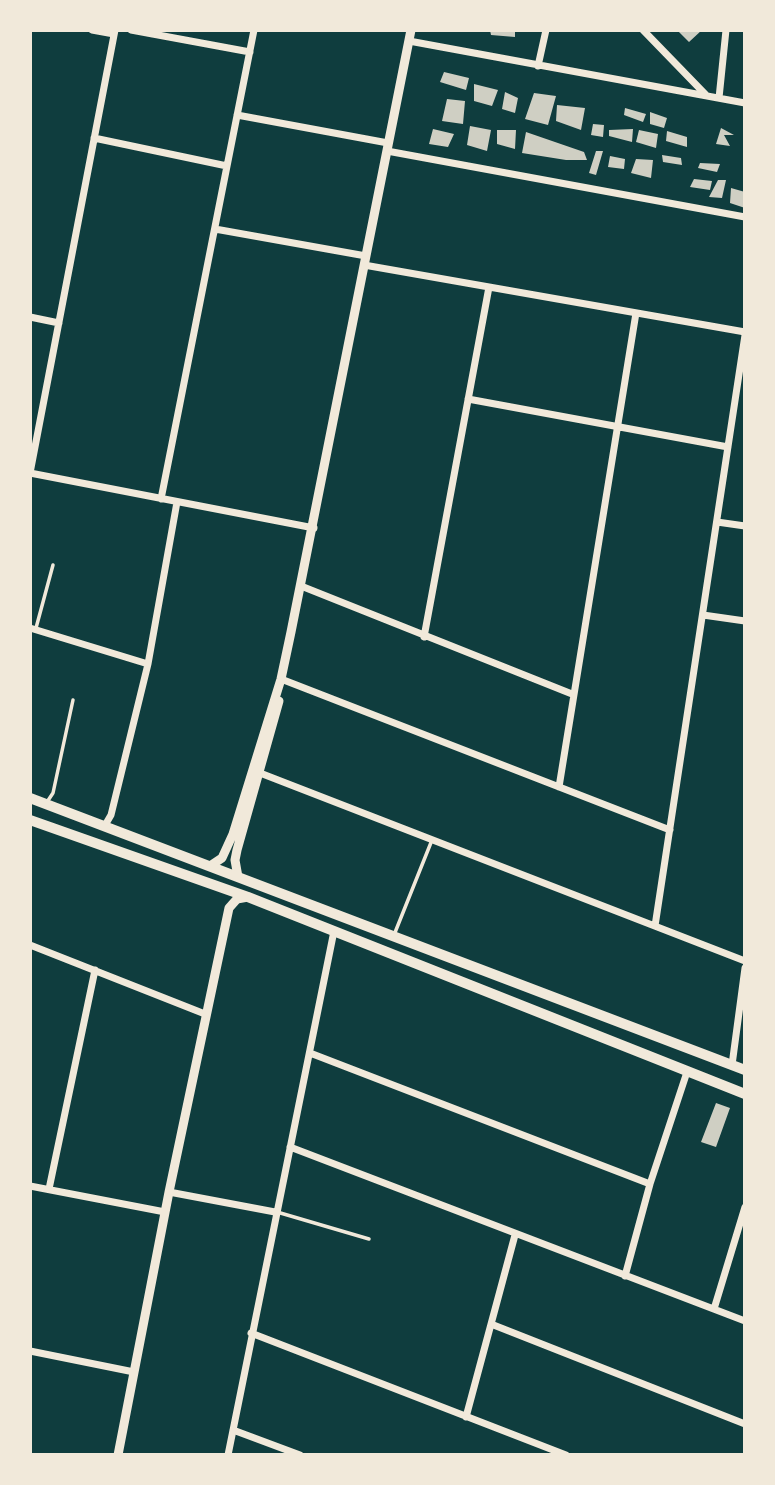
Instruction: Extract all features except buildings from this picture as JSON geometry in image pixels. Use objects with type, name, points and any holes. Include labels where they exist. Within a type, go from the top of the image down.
[{"type":"main road","points":[[30,798],[745,1070]]},
{"type":"main road","points":[[30,820],[248,897],[745,1094]]},
{"type":"main road","points":[[601,1037],[604,1017]]},
{"type":"street","points":[[92,30],[114,32],[30,473],[314,528]]},
{"type":"street","points":[[131,30],[250,52]]},
{"type":"street","points":[[161,499],[254,30]]},
{"type":"street","points":[[210,866],[222,858],[233,834],[281,680],[314,528],[411,30]]},
{"type":"street","points":[[538,66],[546,30]]},
{"type":"street","points":[[643,30],[706,95]]},
{"type":"street","points":[[719,98],[726,30]]},
{"type":"street","points":[[409,41],[745,103]]},
{"type":"street","points":[[237,115],[745,217]]},
{"type":"street","points":[[94,138],[227,166]]},
{"type":"street","points":[[215,229],[489,287],[745,333],[655,926]]},
{"type":"street","points":[[424,637],[489,287]]},
{"type":"street","points":[[559,787],[636,313]]},
{"type":"street","points":[[30,317],[59,323]]},
{"type":"street","points":[[468,399],[728,447]]},
{"type":"street","points":[[734,410],[745,411]]},
{"type":"street","points":[[104,827],[111,815],[148,664],[177,502]]},
{"type":"street","points":[[717,522],[745,526]]},
{"type":"street","points":[[301,586],[572,694]]},
{"type":"street","points":[[702,615],[745,621]]},
{"type":"street","points":[[33,629],[148,664]]},
{"type":"street","points":[[281,680],[670,830]]},
{"type":"street","points":[[239,877],[235,860],[283,686],[281,680]]},
{"type":"street","points":[[260,773],[745,961]]},
{"type":"street","points":[[216,886],[225,895],[229,908]]},
{"type":"street","points":[[118,1455],[205,1014],[229,908],[237,899],[248,897]]},
{"type":"street","points":[[228,1455],[275,1212],[334,932]]},
{"type":"street","points":[[30,945],[205,1014]]},
{"type":"street","points":[[732,1065],[745,968]]},
{"type":"street","points":[[49,1189],[94,970]]},
{"type":"street","points":[[310,1053],[650,1184]]},
{"type":"street","points":[[625,1276],[650,1184],[687,1072]]},
{"type":"street","points":[[290,1147],[745,1321]]},
{"type":"street","points":[[30,1185],[165,1212]]},
{"type":"street","points":[[169,1192],[275,1212]]},
{"type":"street","points":[[714,1309],[745,1207]]},
{"type":"street","points":[[466,1417],[515,1235]]},
{"type":"street","points":[[491,1324],[745,1424]]},
{"type":"street","points":[[251,1333],[566,1455]]},
{"type":"street","points":[[30,1351],[134,1372]]},
{"type":"street","points":[[233,1430],[300,1455]]},
{"type":"lane","points":[[33,629],[53,565]]},
{"type":"lane","points":[[46,804],[52,793],[73,700]]},
{"type":"lane","points":[[394,936],[432,840]]},
{"type":"lane","points":[[275,1212],[369,1239]]}]
